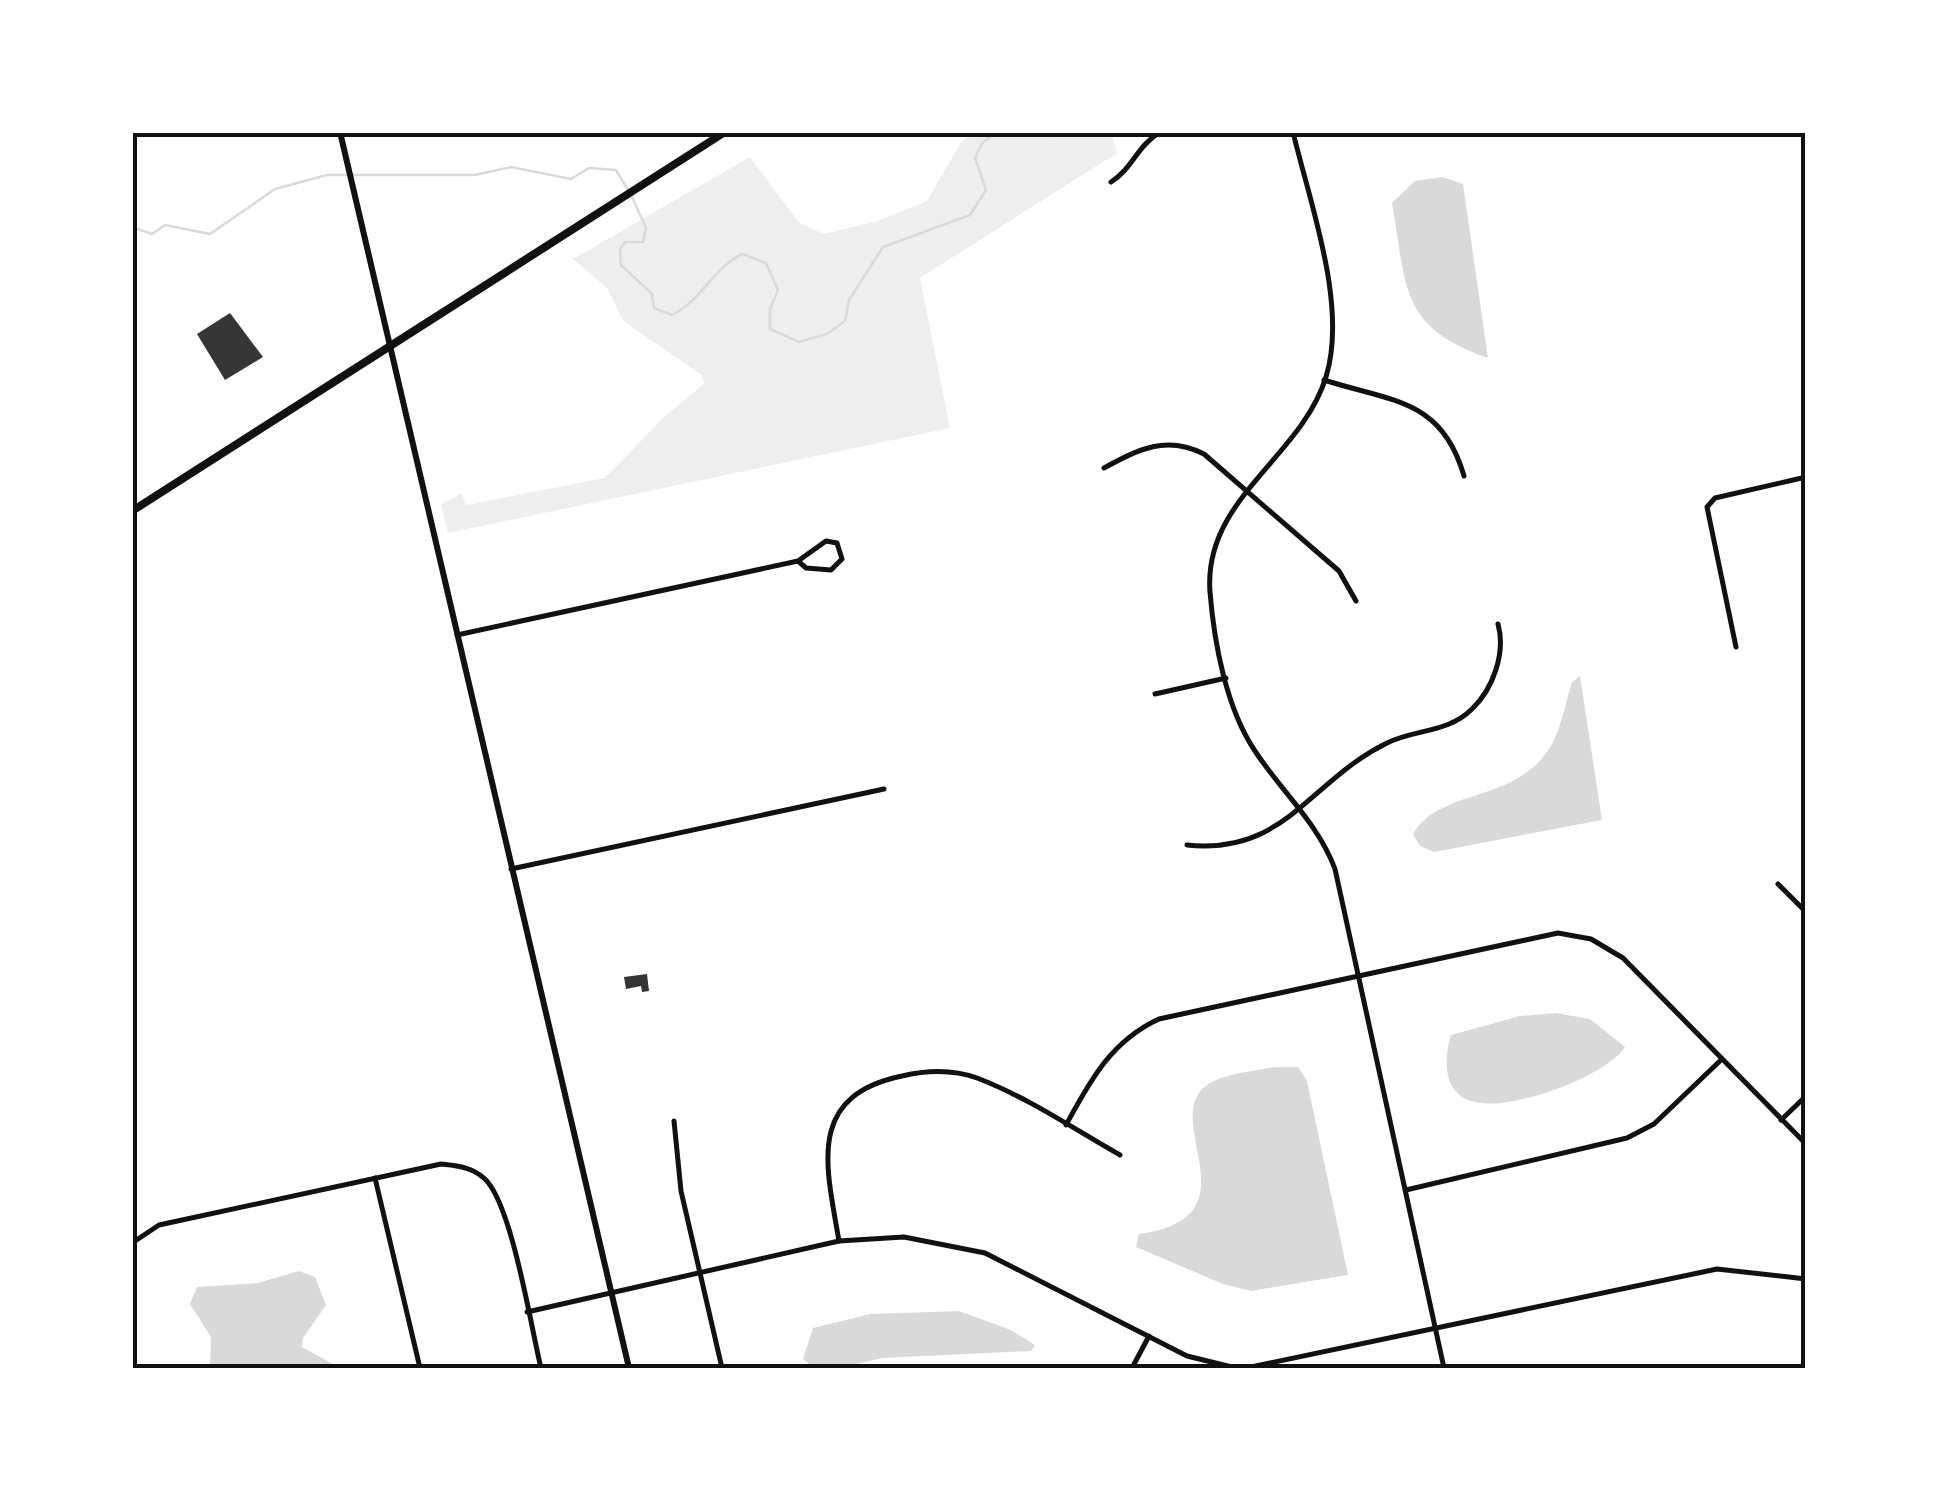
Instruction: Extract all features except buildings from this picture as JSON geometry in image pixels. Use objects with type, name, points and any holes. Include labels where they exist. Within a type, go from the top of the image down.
[{"type":"main road","points":[[340,132],[629,1368]]},
{"type":"main road","points":[[132,511],[725,132]]},
{"type":"street","points":[[1111,182],[1127,170],[1143,142],[1160,132]]},
{"type":"street","points":[[1293,132],[1330,289],[1332,344],[1324,380],[1296,434],[1246,491],[1217,538],[1210,578],[1226,678],[1245,734],[1318,832],[1336,869],[1444,1368]]},
{"type":"street","points":[[1324,380],[1412,408],[1434,419],[1453,442],[1464,476]]},
{"type":"street","points":[[1104,468],[1140,449],[1175,444],[1204,454],[1339,571],[1356,600]]},
{"type":"street","points":[[1736,647],[1707,507],[1718,497],[1806,477]]},
{"type":"street","points":[[457,635],[798,561],[826,541],[837,543],[841,550],[842,559],[831,570],[806,568],[798,561]]},
{"type":"street","points":[[1187,845],[1219,848],[1247,842],[1377,748],[1449,725],[1474,707],[1490,684],[1500,654],[1498,624]]},
{"type":"street","points":[[1155,694],[1226,678]]},
{"type":"street","points":[[511,869],[884,789]]},
{"type":"street","points":[[1778,884],[1806,912]]},
{"type":"street","points":[[1066,1125],[1103,1061],[1124,1040],[1152,1023],[1534,935],[1575,934],[1622,958],[1806,1144]]},
{"type":"street","points":[[1406,1190],[1627,1138],[1654,1124],[1722,1059]]},
{"type":"street","points":[[839,1241],[828,1178],[828,1148],[836,1114],[846,1100],[866,1085],[924,1072],[961,1074],[992,1085],[1120,1155]]},
{"type":"street","points":[[1782,1120],[1806,1096]]},
{"type":"street","points":[[674,1121],[680,1191],[722,1368]]},
{"type":"street","points":[[132,1242],[159,1225],[441,1164],[476,1172],[492,1188],[502,1210],[541,1368]]},
{"type":"street","points":[[375,1178],[420,1368]]},
{"type":"street","points":[[527,1312],[610,1290],[839,1241],[904,1237],[975,1250],[1200,1362],[1236,1368]]},
{"type":"street","points":[[1246,1368],[1717,1268],[1806,1278]]},
{"type":"street","points":[[1132,1368],[1149,1336]]},
{"type":"shaded area","points":[[973,132],[1111,133],[1117,153],[920,278],[950,428],[448,533],[441,505],[461,493],[466,505],[605,478],[664,417],[704,384],[702,375],[623,321],[607,288],[573,259],[750,157],[799,223],[824,234],[877,221],[927,201],[960,144]]},
{"type":"shaded area","points":[[1442,177],[1463,184],[1488,358],[1438,333],[1422,317],[1405,281],[1392,203],[1415,181]]},
{"type":"shaded area","points":[[1580,676],[1602,820],[1434,852],[1420,846],[1413,834],[1425,819],[1442,808],[1521,776],[1539,762],[1556,735],[1572,682]]},
{"type":"shaded area","points":[[1556,1013],[1590,1019],[1625,1047],[1596,1071],[1524,1099],[1480,1103],[1457,1093],[1447,1070],[1451,1035],[1520,1016]]},
{"type":"shaded area","points":[[1298,1067],[1307,1081],[1348,1275],[1251,1291],[1223,1284],[1136,1247],[1139,1234],[1175,1224],[1194,1208],[1201,1189],[1193,1121],[1195,1101],[1207,1085],[1231,1075]]},
{"type":"shaded area","points":[[299,1271],[315,1277],[326,1305],[303,1338],[302,1347],[340,1368],[210,1368],[211,1337],[190,1304],[197,1287],[258,1283]]},
{"type":"shaded area","points":[[959,1311],[1011,1330],[1035,1345],[1031,1351],[883,1358],[838,1368],[814,1368],[803,1359],[813,1328],[870,1314]]},
{"type":"waterway","points":[[632,197],[646,228],[643,242],[625,242],[620,249],[621,265],[652,294],[654,308],[672,315],[682,309],[723,267],[742,254],[766,263],[778,290],[770,309],[770,329],[799,342],[827,334],[845,321],[849,300],[883,247],[970,215],[986,190],[975,158],[982,143],[996,132]]},
{"type":"waterway","points":[[1034,132],[1052,136],[1064,132]]},
{"type":"waterway","points":[[132,227],[152,234],[165,225],[210,234],[275,189],[327,175],[475,175],[511,167],[571,179],[589,168],[616,170],[628,190]]}]
